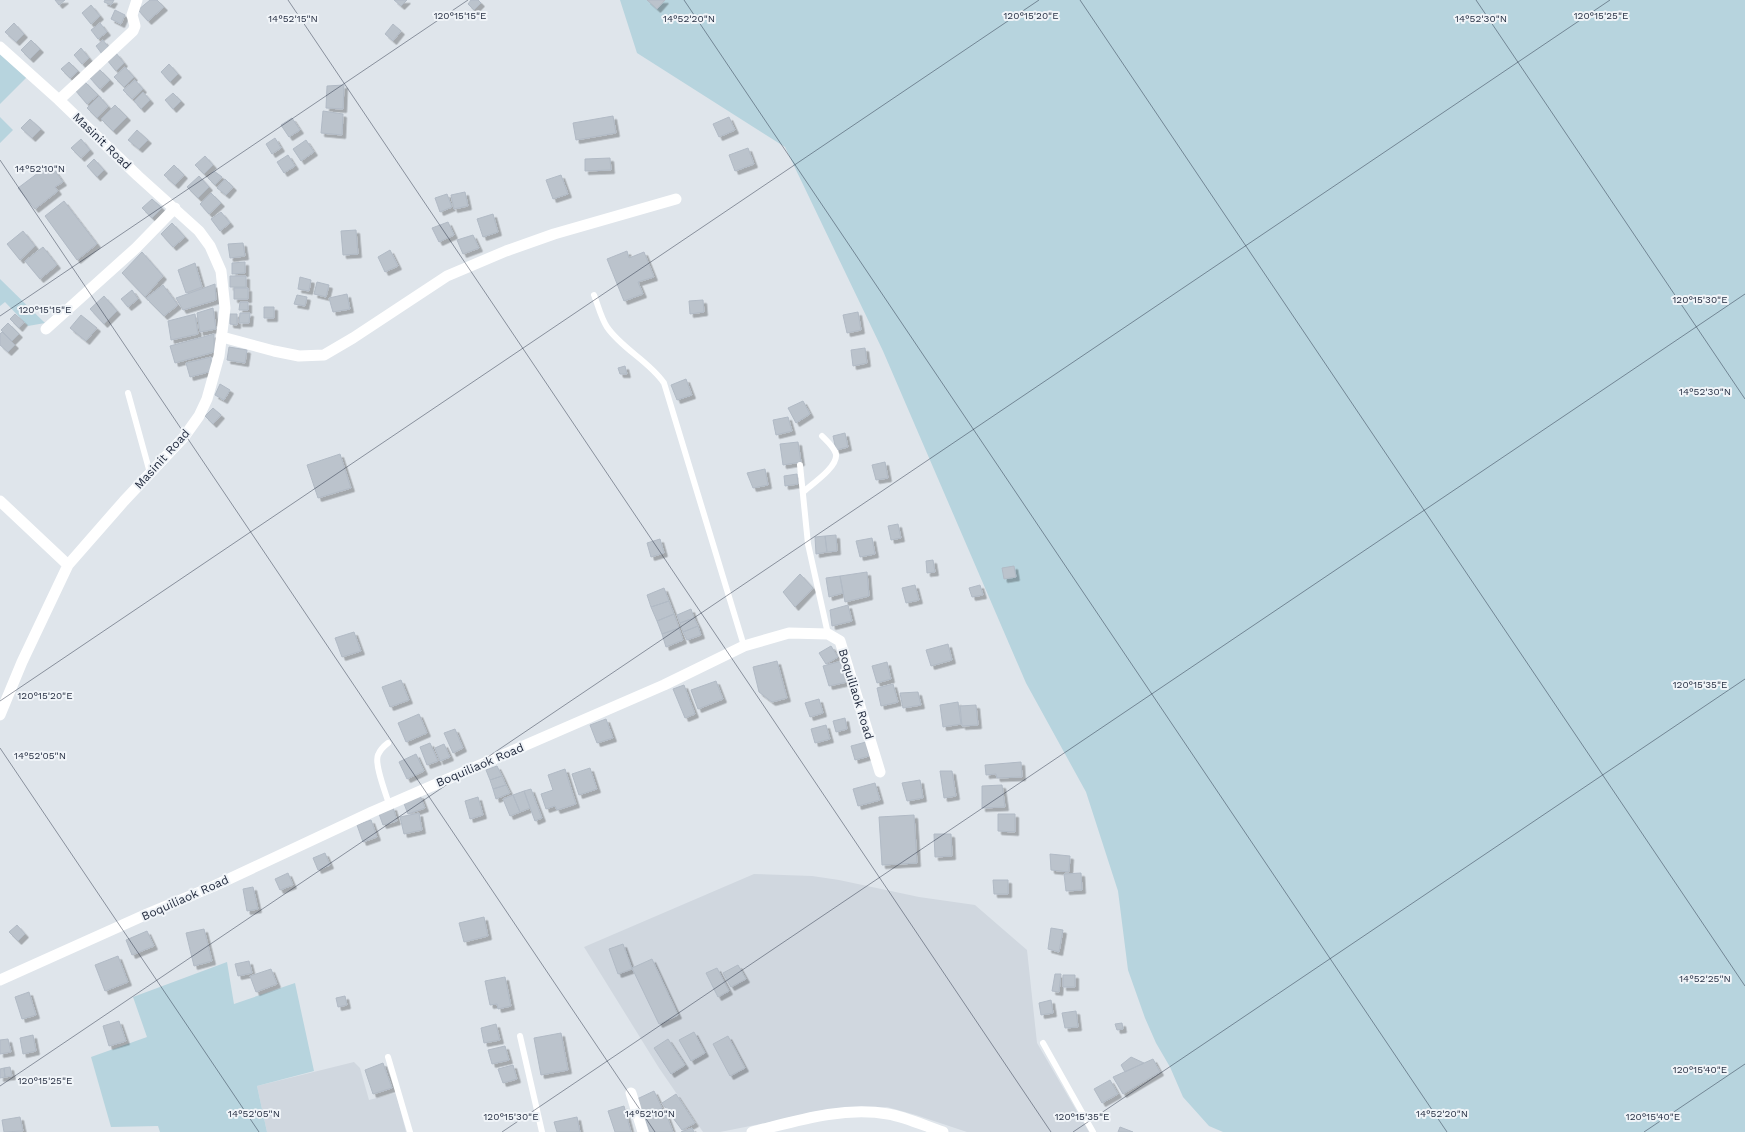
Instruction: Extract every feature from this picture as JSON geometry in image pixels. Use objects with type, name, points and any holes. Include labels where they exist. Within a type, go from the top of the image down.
[{"type":"street","points":[[59,100],[133,31],[135,26],[132,15],[137,0]]},
{"type":"street","name":"Masinit Road","points":[[0,47],[199,231],[210,246],[221,271],[225,308],[222,337],[215,374],[207,399],[199,416],[184,437],[124,501],[68,565],[25,654],[2,712]]},
{"type":"street","points":[[222,337],[299,356],[324,354],[354,338],[447,276],[506,251],[554,234],[676,199]]},
{"type":"street","points":[[46,329],[131,253],[175,208]]},
{"type":"street","points":[[0,501],[68,565]]},
{"type":"street","name":"Boquiliaok Road","points":[[0,980],[147,914],[214,886],[389,804],[664,685],[744,646],[789,633],[828,634],[840,641],[880,772]]},
{"type":"street","points":[[630,1093],[643,1132]]},
{"type":"street","points":[[752,1132],[825,1114],[860,1112],[887,1114],[943,1132]]},
{"type":"lane","points":[[594,295],[606,326],[631,352],[658,374],[664,383],[744,646]]},
{"type":"lane","points":[[128,392],[150,473]]},
{"type":"lane","points":[[803,492],[819,479],[835,462],[836,456],[834,450],[822,436]]},
{"type":"lane","points":[[800,464],[808,544],[828,634]]},
{"type":"lane","points":[[388,743],[381,749],[377,756],[378,768],[389,804]]},
{"type":"lane","points":[[520,1036],[542,1132]]},
{"type":"lane","points":[[1043,1043],[1093,1132]]},
{"type":"lane","points":[[388,1057],[410,1132]]},
{"type":"shaded area","points":[[620,0],[1745,0],[1745,1132],[1223,1132],[1209,1126],[1183,1097],[1170,1067],[1156,1043],[1145,1018],[1128,970],[1118,891],[1086,792],[1026,683],[883,351],[785,147],[637,53]]},
{"type":"shaded area","points":[[0,53],[28,76],[0,104]]},
{"type":"shaded area","points":[[0,117],[13,130],[0,143]]},
{"type":"shaded area","points":[[0,279],[45,323],[28,326],[5,302],[0,306]]},
{"type":"shaded area","points":[[754,874],[812,876],[839,880],[919,897],[975,905],[1027,950],[1037,1043],[1089,1132],[967,1132],[887,1107],[842,1108],[720,1132],[703,1132],[659,1068],[584,947]]},
{"type":"shaded area","points":[[227,962],[234,1004],[295,983],[314,1071],[257,1086],[267,1132],[160,1132],[158,1126],[111,1127],[91,1057],[147,1037],[133,997]]},
{"type":"shaded area","points":[[354,1062],[360,1068],[369,1100],[396,1093],[406,1132],[267,1132],[257,1086]]},
{"type":"building","points":[[55,0],[65,0],[59,5]]},
{"type":"building","points":[[105,0],[114,0],[111,5],[104,2]]},
{"type":"building","points":[[150,0],[157,0],[164,7],[148,21],[138,10]]},
{"type":"building","points":[[394,0],[407,0],[401,6]]},
{"type":"building","points":[[471,0],[478,0],[481,3],[474,10],[468,4]]},
{"type":"building","points":[[647,0],[665,0],[657,9]]},
{"type":"building","points":[[91,5],[100,16],[91,24],[82,13]]},
{"type":"building","points":[[115,10],[125,15],[121,24],[111,19]]},
{"type":"building","points":[[14,23],[24,34],[16,42],[5,32]]},
{"type":"building","points":[[100,23],[107,32],[98,39],[91,30]]},
{"type":"building","points":[[393,24],[401,31],[393,41],[385,34]]},
{"type":"building","points":[[31,40],[40,49],[30,59],[21,50]]},
{"type":"building","points":[[103,40],[109,48],[102,54],[96,46]]},
{"type":"building","points":[[81,48],[89,58],[82,64],[74,55]]},
{"type":"building","points":[[116,53],[124,63],[116,71],[107,60]]},
{"type":"building","points":[[69,62],[78,71],[70,78],[61,69]]},
{"type":"building","points":[[169,64],[178,74],[170,82],[161,72]]},
{"type":"building","points":[[125,67],[134,77],[124,87],[114,77]]},
{"type":"building","points":[[99,69],[110,80],[100,89],[90,78]]},
{"type":"building","points":[[135,80],[143,89],[132,99],[123,90]]},
{"type":"building","points":[[84,81],[98,95],[87,104],[75,90]]},
{"type":"building","points":[[344,85],[343,109],[326,108],[327,86]]},
{"type":"building","points":[[143,92],[150,100],[141,109],[134,101]]},
{"type":"building","points":[[173,93],[181,101],[173,109],[165,100]]},
{"type":"building","points":[[99,96],[108,106],[97,118],[87,108]]},
{"type":"building","points":[[115,105],[127,117],[113,131],[101,119]]},
{"type":"building","points":[[323,111],[343,114],[342,135],[321,133]]},
{"type":"building","points":[[613,116],[616,133],[576,140],[573,123]]},
{"type":"building","points":[[729,117],[735,130],[719,137],[713,124]]},
{"type":"building","points":[[292,118],[300,130],[289,137],[281,125]]},
{"type":"building","points":[[30,119],[41,129],[32,138],[21,128]]},
{"type":"building","points":[[137,130],[148,140],[139,149],[128,140]]},
{"type":"building","points":[[275,138],[281,148],[272,154],[266,144]]},
{"type":"building","points":[[81,139],[90,150],[81,158],[71,148]]},
{"type":"building","points":[[306,140],[314,152],[301,161],[293,149]]},
{"type":"building","points":[[748,148],[754,164],[735,171],[729,155]]},
{"type":"building","points":[[288,155],[295,166],[284,173],[277,162]]},
{"type":"building","points":[[205,156],[213,165],[204,174],[195,165]]},
{"type":"building","points":[[610,158],[611,170],[585,171],[585,159]]},
{"type":"building","points":[[94,159],[104,170],[97,177],[87,166]]},
{"type":"building","points":[[174,165],[184,175],[175,185],[164,175]]},
{"type":"building","points":[[53,168],[63,182],[55,187],[58,191],[35,209],[18,188],[42,170],[45,174]]},
{"type":"building","points":[[214,171],[222,177],[215,185],[208,178]]},
{"type":"building","points":[[561,175],[568,194],[553,199],[546,180]]},
{"type":"building","points":[[199,176],[209,187],[198,198],[187,187]]},
{"type":"building","points":[[225,179],[233,187],[226,195],[217,188]]},
{"type":"building","points":[[465,192],[468,206],[454,209],[451,195]]},
{"type":"building","points":[[211,193],[221,203],[209,214],[200,204]]},
{"type":"building","points":[[447,194],[452,207],[440,212],[435,198]]},
{"type":"building","points":[[152,199],[162,208],[152,218],[142,208]]},
{"type":"building","points":[[64,201],[97,244],[77,260],[45,216]]},
{"type":"building","points":[[221,212],[230,223],[220,231],[211,219]]},
{"type":"building","points":[[493,214],[498,232],[483,237],[477,219]]},
{"type":"building","points":[[448,222],[454,235],[439,242],[432,228]]},
{"type":"building","points":[[172,223],[185,237],[173,247],[161,234]]},
{"type":"building","points":[[356,230],[358,254],[343,255],[341,231]]},
{"type":"building","points":[[23,231],[35,246],[20,260],[7,244]]},
{"type":"building","points":[[473,235],[479,248],[463,254],[457,240]]},
{"type":"building","points":[[243,243],[245,256],[230,258],[228,244]]},
{"type":"building","points":[[43,247],[57,265],[40,279],[25,261]]},
{"type":"building","points":[[390,250],[398,266],[385,272],[378,257]]},
{"type":"building","points":[[627,251],[629,258],[644,252],[654,277],[638,282],[643,294],[624,301],[607,259]]},
{"type":"building","points":[[142,252],[163,276],[145,297],[122,273]]},
{"type":"building","points":[[245,262],[245,273],[232,274],[232,263]]},
{"type":"building","points":[[195,263],[202,287],[186,293],[178,270]]},
{"type":"building","points":[[230,276],[246,276],[246,287],[230,287]]},
{"type":"building","points":[[300,277],[311,280],[309,291],[298,289]]},
{"type":"building","points":[[317,282],[329,285],[326,297],[314,294]]},
{"type":"building","points":[[215,284],[216,300],[183,310],[176,298]]},
{"type":"building","points":[[163,285],[178,305],[164,316],[146,298]]},
{"type":"building","points":[[234,288],[248,288],[248,299],[234,299]]},
{"type":"building","points":[[132,290],[138,299],[128,307],[121,299]]},
{"type":"building","points":[[347,294],[350,309],[333,312],[329,298]]},
{"type":"building","points":[[297,295],[307,297],[305,306],[294,304]]},
{"type":"building","points":[[104,296],[117,311],[104,324],[90,309]]},
{"type":"building","points":[[703,300],[704,312],[690,314],[689,301]]},
{"type":"building","points":[[240,302],[248,302],[248,310],[239,310]]},
{"type":"building","points":[[264,307],[274,307],[274,318],[264,318]]},
{"type":"building","points":[[213,308],[216,329],[200,332],[197,313]]},
{"type":"building","points":[[858,312],[861,330],[847,333],[843,315]]},
{"type":"building","points":[[240,313],[250,313],[249,323],[239,323]]},
{"type":"building","points":[[15,314],[24,322],[19,328],[10,319]]},
{"type":"building","points":[[195,314],[198,334],[171,340],[168,321]]},
{"type":"building","points":[[230,314],[237,314],[237,325],[230,324]]},
{"type":"building","points":[[81,315],[97,328],[86,341],[70,328]]},
{"type":"building","points":[[8,323],[19,334],[12,341],[1,330]]},
{"type":"building","points":[[2,332],[15,345],[8,352],[0,345],[0,334]]},
{"type":"building","points":[[214,334],[214,352],[175,363],[170,346]]},
{"type":"building","points":[[229,347],[247,350],[245,363],[227,360]]},
{"type":"building","points":[[865,348],[867,363],[853,366],[851,350]]},
{"type":"building","points":[[211,357],[212,371],[190,377],[186,363]]},
{"type":"building","points":[[625,366],[627,374],[620,374],[618,368]]},
{"type":"building","points":[[686,379],[692,395],[677,400],[671,385]]},
{"type":"building","points":[[220,384],[230,390],[224,400],[215,395]]},
{"type":"building","points":[[803,401],[810,414],[796,423],[788,408]]},
{"type":"building","points":[[213,408],[221,415],[213,424],[205,416]]},
{"type":"building","points":[[788,417],[792,431],[776,435],[773,420]]},
{"type":"building","points":[[845,433],[848,447],[836,450],[833,436]]},
{"type":"building","points":[[798,442],[801,462],[783,465],[780,444]]},
{"type":"building","points":[[340,454],[351,488],[318,498],[307,465]]},
{"type":"building","points":[[885,462],[888,478],[876,480],[872,465]]},
{"type":"building","points":[[765,469],[768,485],[753,488],[747,473]]},
{"type":"building","points":[[797,474],[798,484],[785,486],[784,476]]},
{"type":"building","points":[[898,524],[901,538],[891,540],[888,526]]},
{"type":"building","points":[[836,535],[837,551],[827,552],[825,536]]},
{"type":"building","points":[[825,536],[827,552],[816,554],[815,537]]},
{"type":"building","points":[[872,538],[875,554],[860,557],[856,541]]},
{"type":"building","points":[[660,539],[664,553],[651,557],[647,543]]},
{"type":"building","points":[[933,560],[935,572],[927,573],[926,561]]},
{"type":"building","points":[[1014,566],[1016,577],[1004,579],[1002,568]]},
{"type":"building","points":[[867,572],[869,596],[845,602],[840,576]]},
{"type":"building","points":[[800,574],[813,588],[795,607],[783,592]]},
{"type":"building","points":[[840,576],[843,593],[829,597],[826,578]]},
{"type":"building","points":[[915,585],[919,600],[906,603],[902,588]]},
{"type":"building","points":[[980,585],[983,595],[972,597],[969,588]]},
{"type":"building","points":[[664,588],[669,601],[651,607],[647,595]]},
{"type":"building","points":[[669,601],[674,614],[657,621],[651,607]]},
{"type":"building","points":[[848,605],[852,621],[832,626],[830,610]]},
{"type":"building","points":[[691,609],[694,618],[680,623],[677,615]]},
{"type":"building","points":[[674,614],[679,628],[662,634],[657,621]]},
{"type":"building","points":[[694,618],[698,626],[683,632],[680,623]]},
{"type":"building","points":[[698,626],[701,635],[687,640],[683,632]]},
{"type":"building","points":[[679,628],[683,640],[666,647],[662,634]]},
{"type":"building","points":[[354,632],[361,651],[342,657],[335,638]]},
{"type":"building","points":[[948,644],[952,660],[931,666],[926,650]]},
{"type":"building","points":[[831,646],[838,657],[826,664],[819,653]]},
{"type":"building","points":[[777,661],[787,698],[772,702],[759,692],[753,667]]},
{"type":"building","points":[[842,661],[847,682],[829,686],[823,666]]},
{"type":"building","points":[[887,662],[891,679],[877,683],[872,666]]},
{"type":"building","points":[[401,680],[409,700],[390,707],[382,687]]},
{"type":"building","points":[[716,681],[723,699],[698,709],[691,690]]},
{"type":"building","points":[[893,684],[898,702],[881,706],[877,688]]},
{"type":"building","points":[[684,685],[695,714],[685,718],[673,689]]},
{"type":"building","points":[[918,692],[921,705],[903,708],[900,693]]},
{"type":"building","points":[[819,699],[823,713],[810,717],[805,703]]},
{"type":"building","points":[[958,702],[961,724],[943,727],[940,705]]},
{"type":"building","points":[[976,705],[978,725],[962,726],[960,706]]},
{"type":"building","points":[[419,714],[427,733],[406,742],[398,723]]},
{"type":"building","points":[[845,718],[847,729],[836,732],[833,721]]},
{"type":"building","points":[[606,719],[613,738],[597,743],[590,725]]},
{"type":"building","points":[[826,725],[830,739],[815,743],[811,729]]},
{"type":"building","points":[[455,729],[463,748],[453,753],[444,733]]},
{"type":"building","points":[[866,742],[869,756],[855,760],[851,746]]},
{"type":"building","points":[[430,743],[438,761],[427,765],[420,747]]},
{"type":"building","points":[[444,744],[450,757],[440,761],[435,748]]},
{"type":"building","points":[[416,754],[424,771],[407,779],[399,762]]},
{"type":"building","points":[[1021,762],[1022,777],[997,778],[996,774],[986,775],[985,765]]},
{"type":"building","points":[[497,766],[502,776],[490,780],[486,770]]},
{"type":"building","points":[[590,768],[597,789],[579,795],[572,774]]},
{"type":"building","points":[[565,769],[576,804],[557,810],[555,806],[546,809],[541,794],[553,790],[548,775]]},
{"type":"building","points":[[940,771],[952,771],[956,796],[944,798]]},
{"type":"building","points":[[502,776],[506,785],[493,789],[490,780]]},
{"type":"building","points":[[920,780],[923,798],[907,801],[902,783]]},
{"type":"building","points":[[875,783],[880,800],[858,806],[853,789]]},
{"type":"building","points":[[506,785],[510,793],[496,799],[493,789]]},
{"type":"building","points":[[1002,785],[1005,807],[982,808],[982,786]]},
{"type":"building","points":[[531,789],[542,818],[535,821],[524,791]]},
{"type":"building","points":[[524,791],[530,808],[520,812],[513,795]]},
{"type":"building","points":[[420,795],[425,808],[408,814],[403,801]]},
{"type":"building","points":[[513,795],[520,812],[510,816],[503,799]]},
{"type":"building","points":[[478,797],[483,815],[470,819],[465,801]]},
{"type":"building","points":[[393,807],[397,821],[383,825],[378,811]]},
{"type":"building","points":[[419,813],[422,830],[404,834],[400,817]]},
{"type":"building","points":[[998,814],[1015,814],[1015,832],[998,831]]},
{"type":"building","points":[[914,815],[917,863],[882,865],[879,817]]},
{"type":"building","points":[[371,820],[377,837],[363,842],[357,825]]},
{"type":"building","points":[[934,834],[951,834],[952,856],[935,857]]},
{"type":"building","points":[[325,853],[330,865],[318,870],[313,858]]},
{"type":"building","points":[[1050,854],[1070,856],[1069,872],[1051,870]]},
{"type":"building","points":[[288,873],[293,885],[280,890],[275,879]]},
{"type":"building","points":[[1081,873],[1082,890],[1066,891],[1064,874]]},
{"type":"building","points":[[993,880],[1008,880],[1008,894],[994,894]]},
{"type":"building","points":[[253,887],[258,909],[247,911],[243,889]]},
{"type":"building","points":[[484,917],[488,936],[464,942],[459,923]]},
{"type":"building","points":[[17,925],[25,934],[18,941],[9,932]]},
{"type":"building","points":[[1051,928],[1063,930],[1059,952],[1048,949]]},
{"type":"building","points":[[204,929],[212,961],[194,966],[186,933]]},
{"type":"building","points":[[147,931],[154,946],[132,955],[126,940]]},
{"type":"building","points":[[623,944],[632,969],[618,974],[609,949]]},
{"type":"building","points":[[118,956],[128,982],[105,991],[95,965]]},
{"type":"building","points":[[652,959],[678,1015],[659,1024],[632,968]]},
{"type":"building","points":[[249,961],[252,973],[238,976],[235,964]]},
{"type":"building","points":[[738,965],[746,979],[731,987],[723,973]]},
{"type":"building","points":[[717,968],[729,991],[718,997],[706,973]]},
{"type":"building","points":[[271,969],[277,984],[256,992],[250,976]]},
{"type":"building","points":[[1055,974],[1061,974],[1059,992],[1052,991]]},
{"type":"building","points":[[1063,975],[1075,975],[1075,987],[1063,987]]},
{"type":"building","points":[[505,977],[511,1006],[498,1009],[497,1004],[490,1005],[485,981]]},
{"type":"building","points":[[29,992],[36,1015],[22,1019],[15,997]]},
{"type":"building","points":[[345,996],[347,1005],[338,1007],[336,998]]},
{"type":"building","points":[[1051,1000],[1053,1013],[1041,1015],[1039,1003]]},
{"type":"building","points":[[1076,1011],[1078,1027],[1065,1028],[1062,1013]]},
{"type":"building","points":[[119,1021],[126,1041],[109,1046],[103,1026]]},
{"type":"building","points":[[1122,1023],[1123,1029],[1117,1030],[1115,1024]]},
{"type":"building","points":[[496,1024],[500,1040],[484,1043],[481,1028]]},
{"type":"building","points":[[694,1032],[705,1053],[691,1061],[679,1040]]},
{"type":"building","points":[[561,1033],[568,1070],[541,1075],[534,1038]]},
{"type":"building","points":[[33,1035],[36,1051],[23,1054],[20,1038]]},
{"type":"building","points":[[728,1036],[745,1068],[730,1076],[713,1044]]},
{"type":"building","points":[[8,1039],[11,1052],[0,1054],[0,1040]]},
{"type":"building","points":[[668,1039],[685,1065],[671,1074],[654,1048]]},
{"type":"building","points":[[505,1046],[509,1060],[492,1064],[488,1050]]},
{"type":"building","points":[[1131,1057],[1144,1063],[1125,1072],[1121,1065]]},
{"type":"building","points":[[1153,1059],[1160,1072],[1123,1094],[1113,1077]]},
{"type":"building","points":[[383,1063],[392,1088],[373,1094],[365,1070]]},
{"type":"building","points":[[513,1065],[517,1079],[503,1083],[498,1069]]},
{"type":"building","points":[[10,1067],[12,1076],[5,1077],[4,1068]]},
{"type":"building","points":[[4,1068],[5,1077],[0,1078],[0,1069]]},
{"type":"building","points":[[1110,1080],[1118,1094],[1102,1103],[1094,1089]]},
{"type":"building","points":[[654,1091],[662,1108],[645,1116],[637,1099]]},
{"type":"building","points":[[676,1094],[695,1123],[682,1130],[662,1103]]},
{"type":"building","points":[[624,1106],[631,1132],[615,1132],[608,1111]]},
{"type":"building","points":[[665,1111],[673,1132],[650,1132],[645,1118]]},
{"type":"building","points":[[20,1117],[23,1131],[4,1132],[2,1120]]},
{"type":"building","points":[[577,1117],[580,1132],[557,1132],[554,1122]]},
{"type":"building","points":[[1120,1127],[1133,1132],[1118,1132]]},
{"type":"building","points":[[692,1128],[694,1132],[681,1132]]}]
